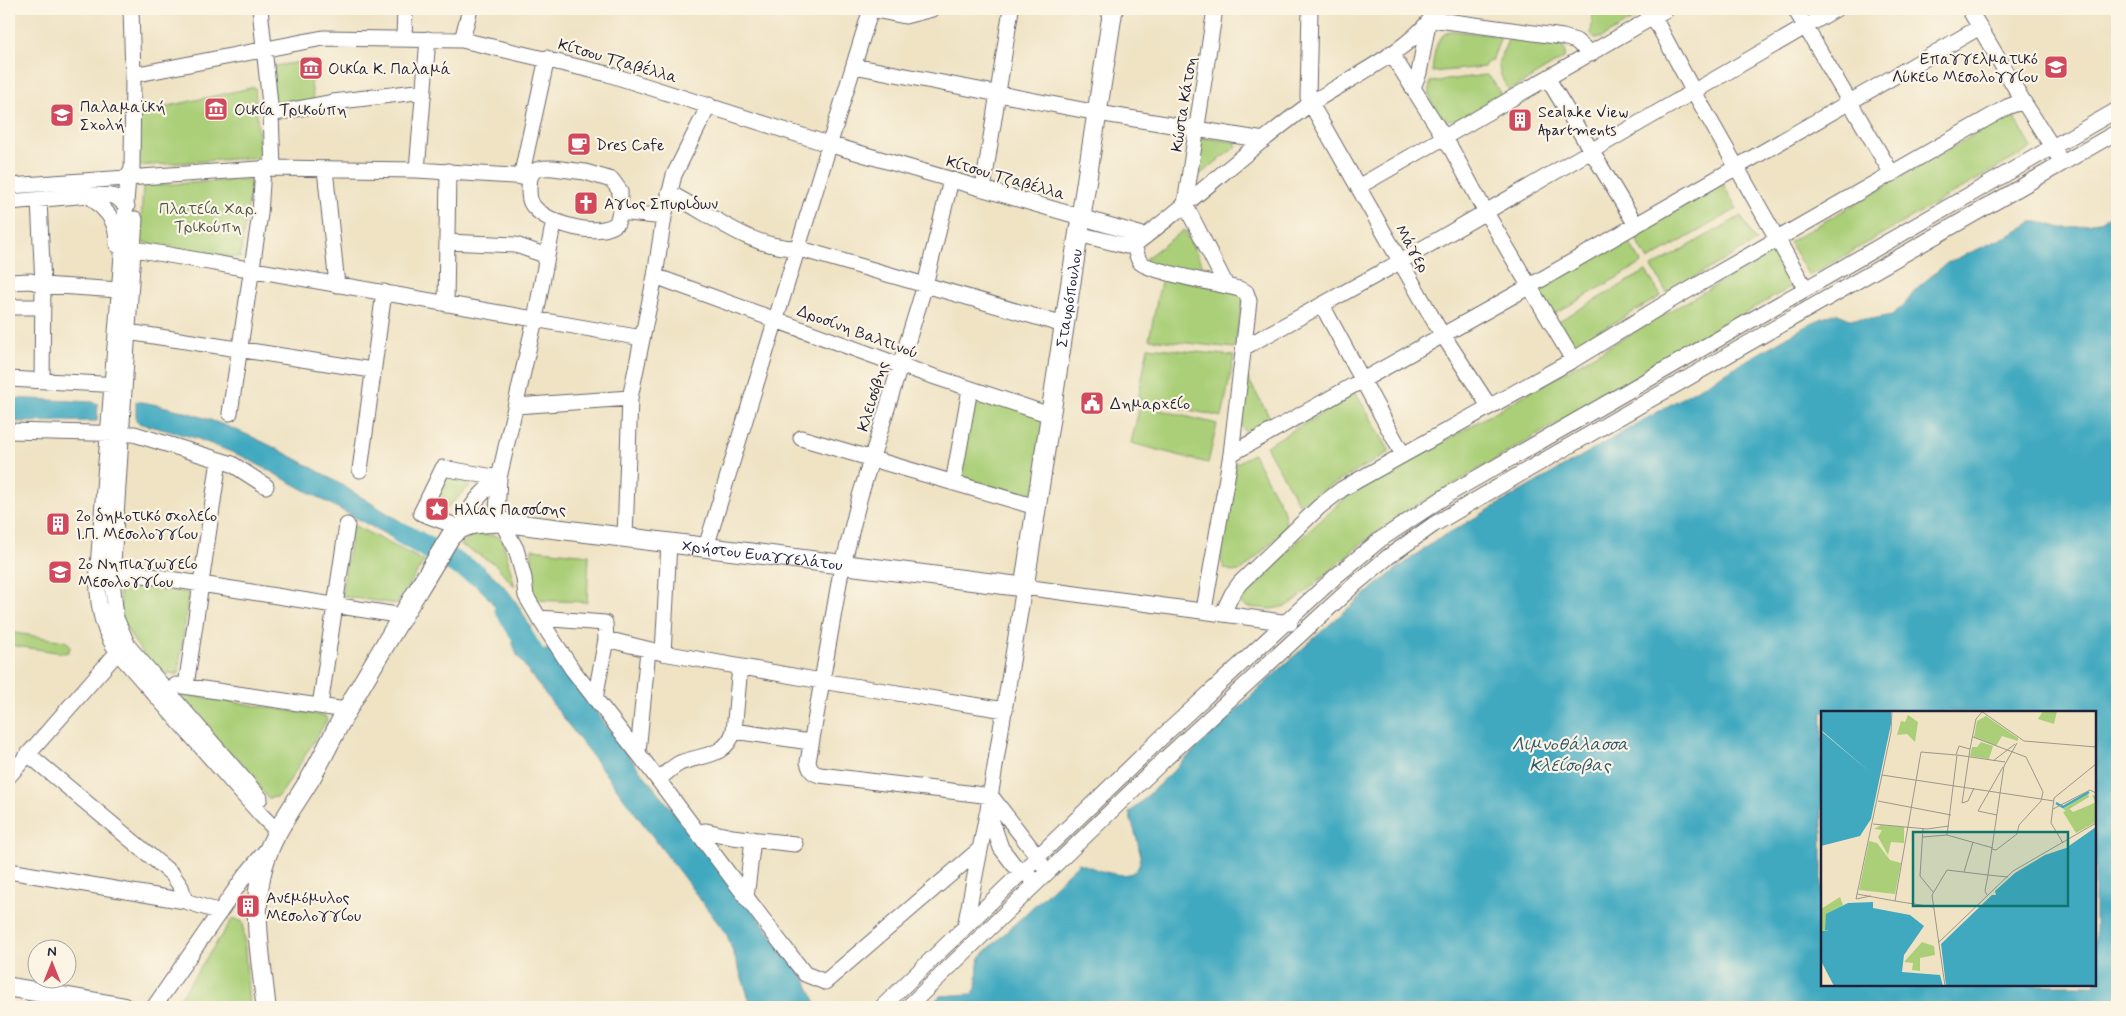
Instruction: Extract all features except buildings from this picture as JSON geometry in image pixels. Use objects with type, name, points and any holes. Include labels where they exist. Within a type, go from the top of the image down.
[{"type":"main road","name":"Σταυρόπουλου","points":[[1024,587],[1113,9]]},
{"type":"main road","name":"Χρήστου Ευαγγελάτου","points":[[456,532],[476,524],[501,522],[1024,587]]},
{"type":"main road","points":[[266,1007],[261,963],[259,892],[263,867],[277,832],[313,774],[346,710],[433,566],[456,532]]},
{"type":"main road","points":[[9,987],[122,1007]]},
{"type":"street","points":[[118,385],[128,332],[134,249],[131,9]]},
{"type":"street","points":[[230,413],[268,168],[270,114],[260,9]]},
{"type":"street","points":[[404,38],[405,9]]},
{"type":"street","points":[[462,40],[470,9]]},
{"type":"street","points":[[706,548],[870,9],[905,16],[932,9]]},
{"type":"street","points":[[983,189],[1010,9]]},
{"type":"street","name":"Κώστα Κάτση","points":[[1185,204],[1215,9]]},
{"type":"street","points":[[1310,9],[1308,97],[1311,104]]},
{"type":"street","points":[[1358,187],[1591,54],[1649,13],[1667,9]]},
{"type":"street","points":[[1794,9],[1892,174]]},
{"type":"street","points":[[1245,347],[1322,306],[1836,9]]},
{"type":"street","points":[[1969,9],[2062,164]]},
{"type":"street","points":[[1649,13],[1806,288]]},
{"type":"street","points":[[1204,610],[1231,454],[1240,368],[1245,347],[1249,298],[1243,290],[1142,264],[1137,256],[1140,241],[1264,140],[1311,104],[1391,53],[1432,17],[1563,37],[1576,41],[1591,54]]},
{"type":"street","points":[[1413,87],[1419,73],[1432,17]]},
{"type":"street","points":[[1231,454],[1636,225],[1980,27]]},
{"type":"street","name":"Κίτσου Τζαβέλλα","points":[[133,75],[264,48],[329,38],[462,40],[547,58],[608,74],[828,144],[983,189],[1079,226],[1140,241]]},
{"type":"street","points":[[417,170],[428,39]]},
{"type":"street","points":[[1391,53],[1444,138],[1573,360]]},
{"type":"street","points":[[9,186],[132,174],[268,168],[448,171],[525,177],[546,167],[585,172],[610,179],[620,190],[620,212],[615,224],[604,230],[583,229],[554,220],[542,214],[532,205],[525,177],[547,58]]},
{"type":"street","points":[[854,66],[1098,113],[1264,140]]},
{"type":"street","points":[[1548,79],[1636,225]]},
{"type":"street","points":[[270,114],[333,102],[424,91]]},
{"type":"street","points":[[1223,613],[1232,594],[1240,583],[1319,507],[1342,489],[1573,360],[1777,239],[2007,107],[2023,101]]},
{"type":"street","name":"Μάγερ","points":[[1311,104],[1443,335],[1489,406]]},
{"type":"street","points":[[625,537],[630,398],[655,276],[664,217],[678,165],[710,105]]},
{"type":"street","points":[[882,1007],[1165,734],[1285,622],[1380,539],[1436,502],[1513,457],[2117,110]]},
{"type":"street","points":[[908,1007],[1166,758],[1307,626],[1373,569],[1414,538],[1798,313],[1932,239],[2117,132]]},
{"type":"street","points":[[325,169],[337,285]]},
{"type":"street","points":[[446,304],[448,171]]},
{"type":"street","points":[[116,290],[132,174]]},
{"type":"street","name":"Κλεισόβης","points":[[951,180],[924,285],[871,459],[843,565],[810,742],[808,762],[809,769],[820,775],[989,803]]},
{"type":"street","points":[[669,193],[685,200],[749,238],[784,248],[797,248],[1064,325]]},
{"type":"street","points":[[9,202],[101,194],[110,195],[127,206]]},
{"type":"street","points":[[90,196],[110,215],[114,223],[116,247],[118,385],[112,570],[114,607],[122,647],[277,832]]},
{"type":"street","points":[[39,200],[43,285],[42,380]]},
{"type":"street","points":[[1185,204],[1226,286]]},
{"type":"street","points":[[620,212],[664,217]]},
{"type":"street","points":[[554,220],[535,319],[499,478],[496,505],[501,522],[516,549],[524,578],[526,596],[572,669],[638,752],[805,974],[825,982],[980,849]]},
{"type":"street","points":[[1921,222],[1932,239]]},
{"type":"street","points":[[447,242],[516,245],[547,256]]},
{"type":"street","points":[[134,249],[642,338]]},
{"type":"street","name":"Δροσίνη Βαλτινού","points":[[655,276],[899,365],[1050,415]]},
{"type":"street","points":[[9,282],[31,281],[43,285],[116,290]]},
{"type":"street","points":[[360,470],[384,292]]},
{"type":"street","points":[[1322,306],[1403,455]]},
{"type":"street","points":[[9,307],[43,307]]},
{"type":"street","points":[[128,332],[372,370]]},
{"type":"street","points":[[9,379],[118,385]]},
{"type":"street","points":[[953,483],[970,389]]},
{"type":"street","points":[[516,406],[630,398]]},
{"type":"street","points":[[9,431],[116,434],[145,437],[232,464],[266,486]]},
{"type":"street","points":[[116,434],[98,567],[98,595],[105,630],[160,684],[271,811],[277,832]]},
{"type":"street","points":[[801,438],[1036,507]]},
{"type":"street","points":[[1513,457],[1522,473]]},
{"type":"street","points":[[186,686],[219,460]]},
{"type":"street","points":[[442,468],[499,478],[480,494],[456,532],[421,513],[442,468]]},
{"type":"street","points":[[320,706],[347,525]]},
{"type":"street","points":[[638,752],[655,651],[670,543]]},
{"type":"street","points":[[112,570],[403,616]]},
{"type":"street","points":[[965,927],[989,803],[1024,587],[1204,610],[1307,626]]},
{"type":"street","points":[[539,618],[605,623],[606,639],[595,699]]},
{"type":"street","points":[[606,639],[655,651],[740,667],[1005,710]]},
{"type":"street","points":[[9,776],[122,647]]},
{"type":"street","points":[[658,779],[678,764],[710,755],[724,748],[731,740],[734,731],[740,667]]},
{"type":"street","points":[[160,684],[186,686],[346,710]]},
{"type":"street","points":[[734,731],[810,742]]},
{"type":"street","points":[[28,754],[167,868],[181,886],[185,901]]},
{"type":"street","points":[[989,803],[1038,857],[1042,865],[1042,878]]},
{"type":"street","points":[[989,803],[1001,848],[1022,872],[1032,878],[1042,878]]},
{"type":"street","points":[[154,1007],[277,832]]},
{"type":"street","points":[[698,832],[795,844]]},
{"type":"street","points":[[746,898],[754,839]]},
{"type":"street","points":[[9,871],[185,901],[220,912]]},
{"type":"green space","points":[[1593,9],[1632,9],[1637,17],[1601,38],[1595,38],[1591,34]]},
{"type":"green space","points":[[1449,31],[1501,36],[1492,61],[1486,63],[1484,67],[1432,72],[1434,55],[1440,38]]},
{"type":"green space","points":[[1509,38],[1560,44],[1565,51],[1564,58],[1509,91],[1501,76],[1499,64]]},
{"type":"green space","points":[[312,60],[316,77],[310,78],[314,102],[272,108],[269,67]]},
{"type":"green space","points":[[1486,75],[1491,78],[1501,95],[1458,119],[1442,118],[1436,112],[1430,98],[1430,82]]},
{"type":"green space","points":[[255,87],[260,157],[137,166],[137,113]]},
{"type":"green space","points":[[2012,113],[2032,148],[1809,276],[1789,242]]},
{"type":"green space","points":[[1198,137],[1235,142],[1237,146],[1194,179]]},
{"type":"green space","name":"Πλατεία Χαρ. Τρικούπη","points":[[252,179],[240,258],[140,242],[143,186]]},
{"type":"green space","points":[[1723,184],[1737,209],[1648,260],[1634,235]]},
{"type":"green space","points":[[1741,216],[1756,242],[1667,293],[1652,267]]},
{"type":"green space","points":[[1184,230],[1206,271],[1206,275],[1147,263],[1145,259]]},
{"type":"green space","points":[[1627,239],[1642,263],[1553,315],[1538,290]]},
{"type":"green space","points":[[1773,252],[1792,286],[1404,513],[1362,543],[1296,600],[1286,606],[1272,609],[1247,607],[1238,602],[1240,595],[1344,499]]},
{"type":"green space","points":[[1646,271],[1661,296],[1571,348],[1557,322]]},
{"type":"green space","points":[[1162,277],[1244,293],[1234,348],[1149,339]]},
{"type":"green space","points":[[1148,347],[1234,356],[1222,417],[1138,399]]},
{"type":"green space","points":[[1247,377],[1273,423],[1255,433],[1246,432],[1241,426]]},
{"type":"green space","points":[[970,389],[1050,415],[1036,507],[953,483]]},
{"type":"green space","points":[[1356,393],[1390,452],[1299,504],[1266,446]]},
{"type":"green space","points":[[1140,405],[1217,424],[1208,463],[1131,443]]},
{"type":"green space","points":[[1253,454],[1283,509],[1286,524],[1281,533],[1243,570],[1233,572],[1224,568],[1220,557],[1235,464]]},
{"type":"green space","points":[[448,474],[477,479],[439,516],[428,510]]},
{"type":"green space","points":[[353,525],[424,561],[397,604],[341,596]]},
{"type":"green space","points":[[476,535],[492,535],[502,538],[515,587],[495,564],[461,545],[467,539]]},
{"type":"green space","points":[[532,549],[589,555],[587,602],[531,600]]},
{"type":"green space","points":[[118,583],[189,593],[178,674],[157,672],[134,641],[123,622]]},
{"type":"green space","points":[[9,632],[65,641],[69,644],[70,648],[68,652],[63,653],[9,645]]},
{"type":"green space","points":[[178,695],[325,716],[327,720],[283,791],[277,797],[268,798]]},
{"type":"green space","points":[[233,918],[243,922],[249,1007],[218,1007],[181,1001],[180,998]]},
{"type":"water","name":"Λιμνοθάλασσα Κλείσοβας","points":[[2117,211],[2117,1007],[928,1007],[940,996],[973,994],[977,985],[978,965],[981,956],[1079,863],[1116,874],[1133,872],[1139,866],[1140,856],[1129,813],[1278,671],[1354,603],[1435,541],[1813,322],[1836,313],[1850,319],[1872,319],[1892,315],[1905,304],[1917,288],[1947,263],[2014,233],[2032,222],[2041,222],[2061,228],[2072,228],[2099,222]]},
{"type":"water","points":[[9,398],[93,402],[98,404],[97,421],[9,422]]},
{"type":"water","points":[[136,401],[177,410],[216,422],[254,438],[327,476],[432,541],[426,552],[402,543],[244,457],[196,438],[138,423],[136,420]]},
{"type":"water","points":[[455,553],[481,566],[501,583],[517,604],[531,629],[527,631],[528,641],[535,640],[537,647],[527,649],[523,633],[512,638],[509,635],[491,601],[480,589],[449,563]]},
{"type":"water","points":[[512,641],[519,641],[524,651],[549,650],[556,656],[635,764],[742,896],[806,980],[815,1001],[821,1007],[752,1007],[727,935],[531,675],[517,655]]},
{"type":"waterway","points":[[401,533],[476,574]]},
{"type":"waterway","points":[[505,608],[547,676]]},
{"type":"place","name":"Επαγγελματικό Λύκειο Μεσολογγίου","points":[[2056,67]]},
{"type":"place","name":"Οικία Κ. Παλαμά","points":[[311,68]]},
{"type":"place","name":"Οικία Τρικούπη","points":[[216,109]]},
{"type":"place","name":"Παλαμαϊκή Σχολή","points":[[62,115]]},
{"type":"place","name":"Sealake View Apartments","points":[[1520,120]]},
{"type":"place","name":"Dres Cafe","points":[[579,144]]},
{"type":"place","name":"Αγιος Σπυριδων","points":[[586,203]]},
{"type":"place","name":"Δημαρχείο","points":[[1092,403]]},
{"type":"place","name":"Ηλίας Πασσίσης","points":[[437,509]]},
{"type":"place","name":"2ο δημοτικό σχολείο Ι.Π. Μεσολογγίου","points":[[58,524]]},
{"type":"place","name":"2ο Νηπιαγωγείο Μεσολογγίου","points":[[60,572]]},
{"type":"place","name":"Ανεμόμυλος Μεσολογγίου","points":[[248,906]]}]
